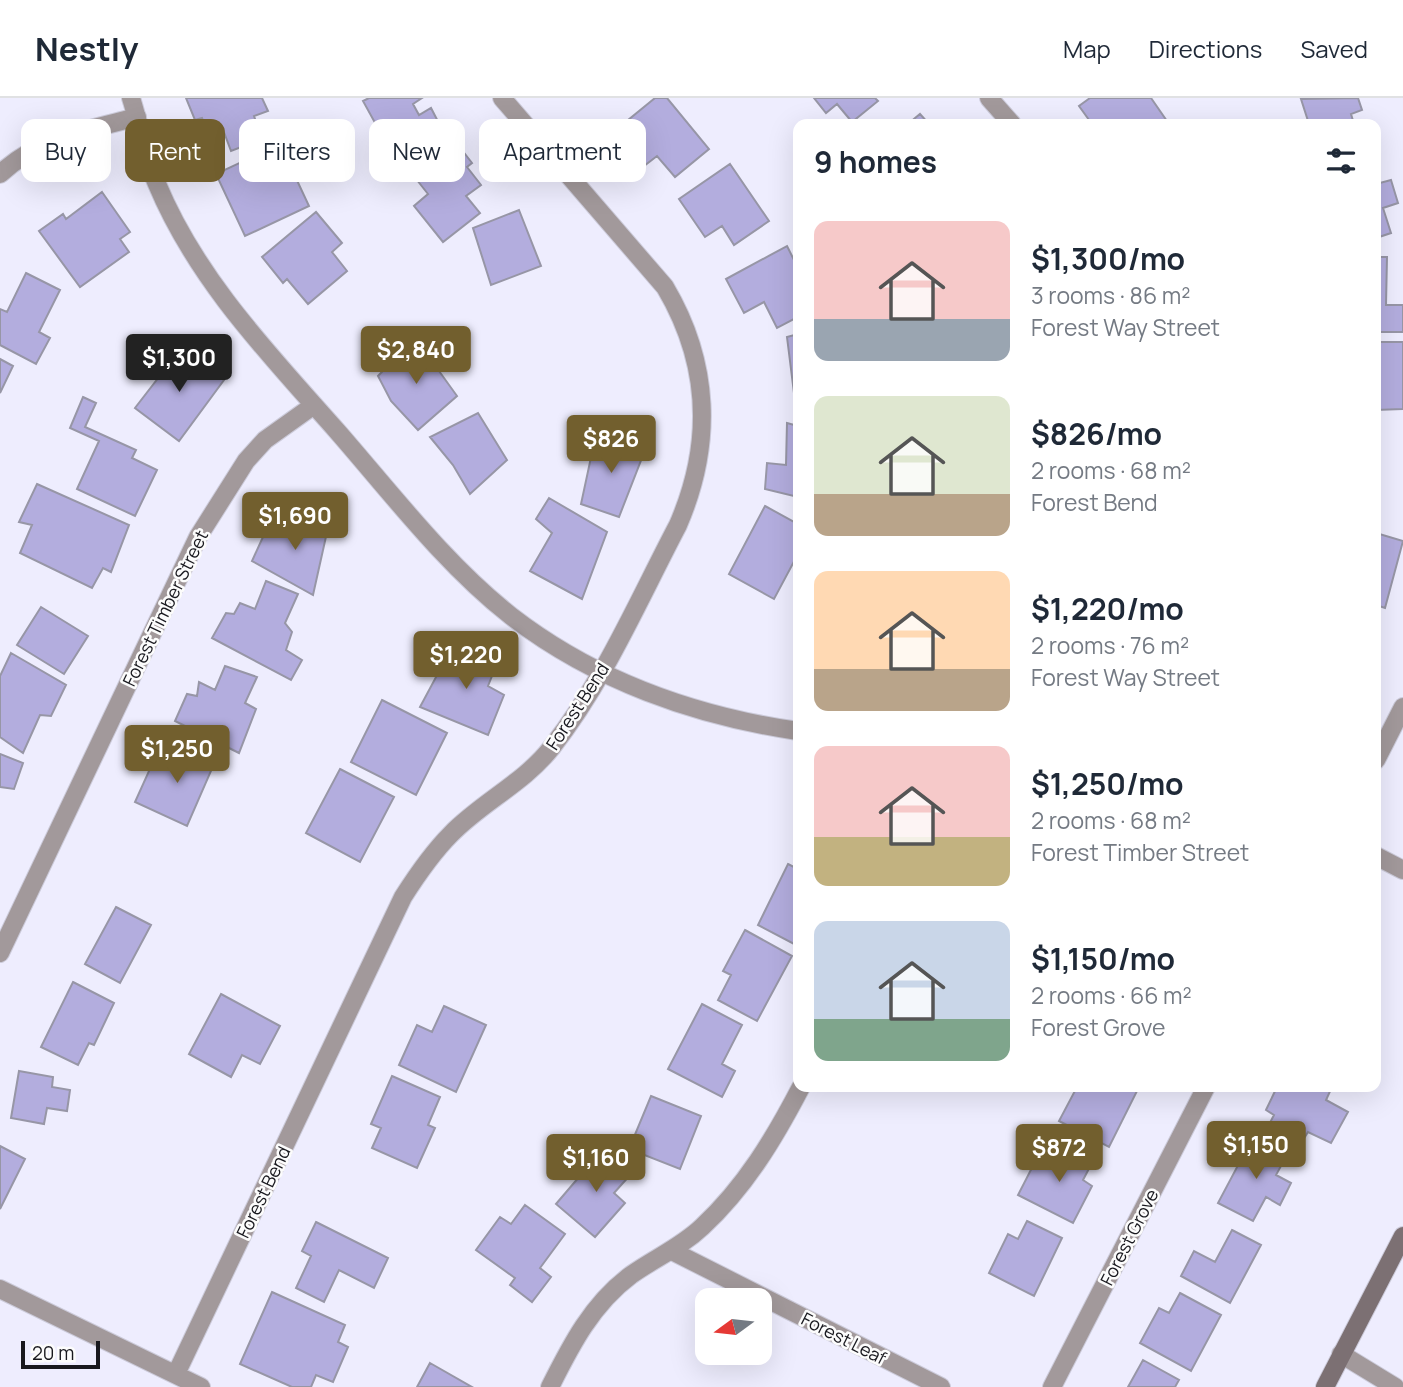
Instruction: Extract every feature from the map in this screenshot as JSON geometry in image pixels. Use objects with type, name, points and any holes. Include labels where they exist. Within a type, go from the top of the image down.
[{"type":"main road","points":[[1325,1387],[1403,1236]]},
{"type":"street","points":[[131,98],[156,183],[182,236],[213,285],[250,333],[431,540],[473,581],[512,616],[561,648],[645,692],[722,718],[793,730]]},
{"type":"street","name":"Forest Bend","points":[[176,1374],[403,897],[418,872],[452,833],[531,769],[552,748],[602,670],[688,502],[701,454],[701,380],[688,331],[666,287],[502,98]]},
{"type":"street","points":[[989,98],[1008,119]]},
{"type":"street","points":[[0,174],[15,160],[41,145],[137,117]]},
{"type":"street","name":"Forest Timber Street","points":[[0,953],[198,537],[246,461],[265,440],[314,405]]},
{"type":"street","points":[[1381,750],[1403,707]]},
{"type":"street","points":[[1381,859],[1403,870]]},
{"type":"street","points":[[550,1387],[574,1338],[600,1304],[629,1277],[673,1251],[710,1219],[751,1173],[798,1092]]},
{"type":"street","name":"Forest Grove","points":[[1052,1387],[1203,1092]]},
{"type":"street","name":"Forest Leaf","points":[[673,1251],[941,1387]]},
{"type":"street","points":[[0,1289],[201,1387]]},
{"type":"street","points":[[1341,1354],[1395,1387]]},
{"type":"building","points":[[186,98],[262,98],[268,111],[254,116],[255,119],[239,119],[239,148],[231,151],[225,135],[225,119],[195,119]]},
{"type":"building","points":[[369,98],[422,98],[413,104],[419,115],[431,108],[437,119],[373,119],[363,101]]},
{"type":"building","points":[[655,98],[667,98],[709,149],[675,177],[657,156],[646,164],[646,119],[629,119]]},
{"type":"building","points":[[814,98],[875,98],[878,101],[856,119],[850,119],[837,104],[826,113]]},
{"type":"building","points":[[1090,98],[1151,98],[1166,119],[1088,119],[1079,106]]},
{"type":"building","points":[[1358,98],[1362,110],[1351,114],[1352,119],[1307,119],[1301,99]]},
{"type":"building","points":[[465,154],[472,163],[467,167],[481,185],[466,196],[480,213],[443,242],[414,206],[428,194],[419,182],[465,182]]},
{"type":"building","points":[[239,163],[239,182],[298,182],[309,206],[245,236],[220,182],[225,182],[225,170]]},
{"type":"building","points":[[730,164],[769,221],[734,245],[722,226],[705,237],[679,199]]},
{"type":"building","points":[[1391,180],[1398,203],[1383,208],[1391,233],[1381,236],[1381,183]]},
{"type":"building","points":[[102,192],[130,232],[120,239],[129,252],[80,287],[39,231],[63,214],[66,219]]},
{"type":"building","points":[[519,210],[541,266],[491,285],[473,228]]},
{"type":"building","points":[[316,212],[342,243],[332,252],[347,271],[308,304],[287,279],[283,283],[262,257]]},
{"type":"building","points":[[787,246],[793,258],[793,320],[777,328],[764,302],[744,313],[726,279]]},
{"type":"building","points":[[1381,257],[1387,257],[1386,305],[1403,305],[1403,332],[1381,332]]},
{"type":"building","points":[[26,273],[60,290],[39,332],[50,338],[36,364],[0,345],[0,309],[7,312]]},
{"type":"building","points":[[793,335],[793,385],[787,337]]},
{"type":"building","points":[[1381,342],[1403,342],[1403,409],[1381,410]]},
{"type":"building","points":[[421,346],[457,396],[418,430],[391,401],[378,376],[405,348]]},
{"type":"building","points":[[183,350],[224,380],[179,441],[135,408],[162,373],[158,369],[170,353],[177,357]]},
{"type":"building","points":[[0,359],[13,366],[0,393]]},
{"type":"building","points":[[83,397],[96,403],[85,427],[136,450],[132,458],[157,470],[135,516],[77,489],[99,441],[70,428]]},
{"type":"building","points":[[478,413],[507,460],[470,494],[453,465],[430,437]]},
{"type":"building","points":[[787,423],[793,425],[793,496],[765,489],[767,463],[786,465]]},
{"type":"building","points":[[596,434],[645,450],[619,517],[581,504]]},
{"type":"building","points":[[37,484],[129,525],[111,572],[103,568],[92,588],[20,553],[32,525],[19,522]]},
{"type":"building","points":[[549,498],[607,532],[582,599],[530,571],[552,533],[536,519]]},
{"type":"building","points":[[765,506],[793,521],[793,563],[774,599],[729,574]]},
{"type":"building","points":[[303,513],[329,523],[313,595],[252,561],[263,537],[271,536],[274,527],[293,533]]},
{"type":"building","points":[[1381,534],[1403,541],[1385,608],[1381,607]]},
{"type":"building","points":[[266,581],[298,594],[285,623],[292,632],[286,650],[302,660],[291,680],[212,638],[226,613],[234,614],[240,603],[255,609]]},
{"type":"building","points":[[41,607],[88,636],[64,674],[17,645]]},
{"type":"building","points":[[470,649],[498,661],[488,686],[504,695],[488,735],[420,707],[450,651],[465,657]]},
{"type":"building","points":[[11,653],[66,685],[51,716],[40,715],[23,753],[0,737],[0,676]]},
{"type":"building","points":[[225,666],[257,677],[245,703],[256,709],[239,753],[175,721],[187,694],[197,696],[199,682],[215,690]]},
{"type":"building","points":[[382,700],[447,733],[416,795],[351,762]]},
{"type":"building","points":[[189,743],[217,757],[187,826],[135,802],[154,760],[175,769]]},
{"type":"building","points":[[0,754],[23,763],[14,789],[0,787]]},
{"type":"building","points":[[340,769],[394,797],[360,862],[306,833]]},
{"type":"building","points":[[788,864],[793,866],[793,943],[758,925]]},
{"type":"building","points":[[116,907],[151,925],[120,983],[85,964]]},
{"type":"building","points":[[745,930],[792,956],[757,1021],[718,1000],[731,975],[723,971]]},
{"type":"building","points":[[73,982],[114,1003],[94,1045],[89,1043],[78,1065],[41,1047]]},
{"type":"building","points":[[221,994],[280,1026],[260,1064],[242,1055],[231,1077],[189,1054]]},
{"type":"building","points":[[702,1004],[742,1025],[722,1064],[735,1071],[722,1097],[668,1069]]},
{"type":"building","points":[[444,1006],[486,1025],[456,1092],[399,1065],[417,1025],[432,1032]]},
{"type":"building","points":[[19,1071],[53,1077],[52,1087],[70,1090],[67,1111],[47,1108],[44,1124],[11,1118]]},
{"type":"building","points":[[392,1076],[440,1097],[428,1125],[435,1128],[417,1168],[372,1148],[381,1128],[371,1124]]},
{"type":"building","points":[[1074,1092],[1136,1092],[1109,1147],[1059,1121]]},
{"type":"building","points":[[1275,1092],[1330,1092],[1326,1100],[1348,1112],[1331,1143],[1308,1132],[1298,1148],[1265,1132],[1274,1115],[1266,1110]]},
{"type":"building","points":[[651,1096],[701,1116],[680,1169],[629,1149]]},
{"type":"building","points":[[1253,1137],[1287,1155],[1276,1175],[1291,1183],[1280,1205],[1266,1197],[1253,1221],[1218,1203]]},
{"type":"building","points":[[1062,1145],[1093,1161],[1083,1180],[1092,1186],[1073,1223],[1018,1195],[1036,1160],[1050,1168]]},
{"type":"building","points":[[0,1146],[25,1159],[0,1209]]},
{"type":"building","points":[[603,1149],[631,1174],[614,1193],[625,1203],[595,1237],[556,1204]]},
{"type":"building","points":[[525,1205],[565,1234],[540,1268],[551,1277],[532,1302],[510,1285],[515,1278],[476,1250],[500,1217],[511,1224]]},
{"type":"building","points":[[1027,1221],[1062,1238],[1034,1296],[989,1273],[1008,1234],[1018,1239]]},
{"type":"building","points":[[316,1222],[388,1258],[374,1288],[339,1270],[324,1302],[296,1288],[311,1256],[302,1251]]},
{"type":"building","points":[[1232,1230],[1261,1245],[1230,1303],[1181,1276],[1194,1251],[1215,1262]]},
{"type":"building","points":[[272,1292],[345,1325],[338,1342],[348,1347],[333,1382],[316,1375],[311,1387],[292,1387],[240,1364]]},
{"type":"building","points":[[1180,1293],[1221,1315],[1191,1371],[1140,1343],[1159,1308],[1169,1313]]},
{"type":"building","points":[[1143,1360],[1179,1380],[1175,1387],[1128,1387]]},
{"type":"building","points":[[430,1363],[472,1387],[417,1387]]}]
